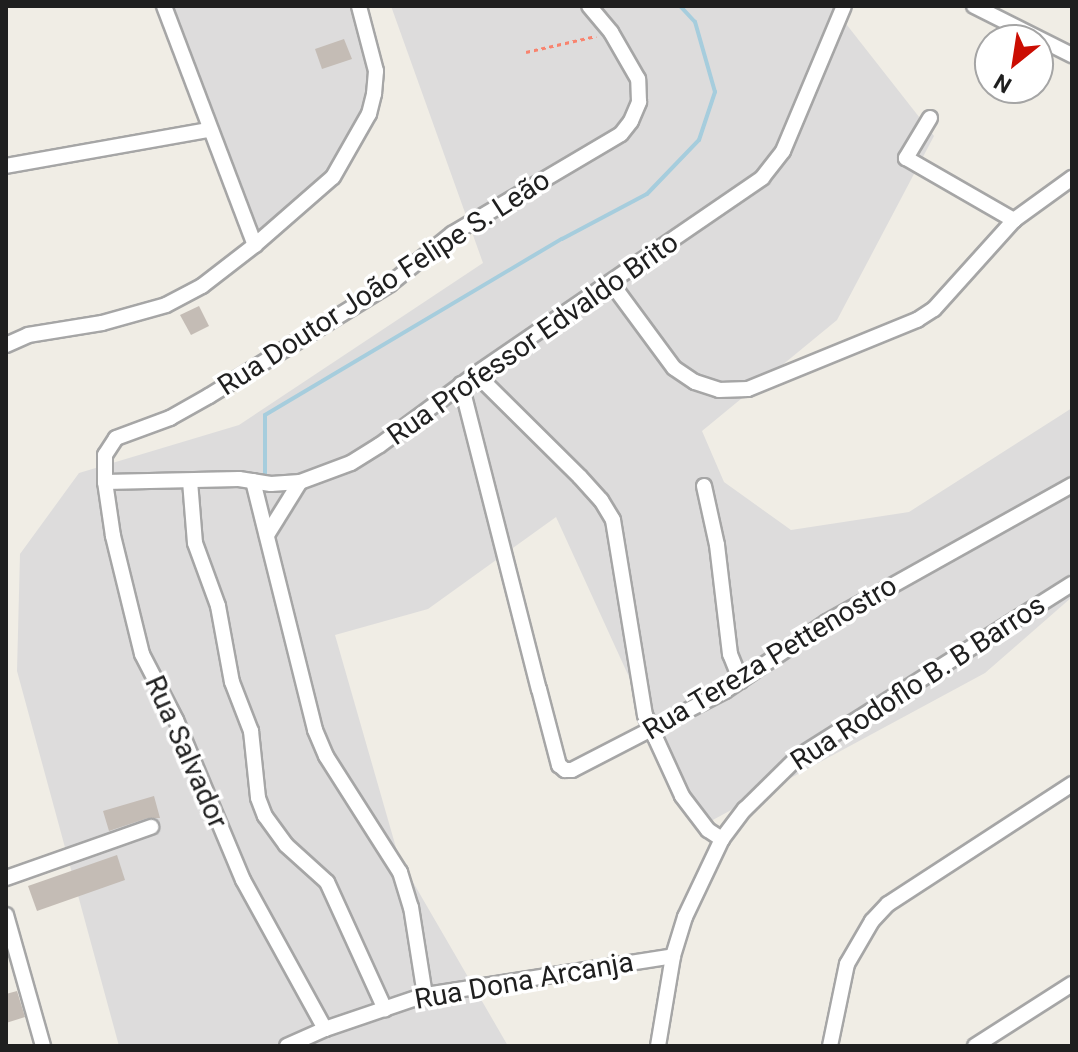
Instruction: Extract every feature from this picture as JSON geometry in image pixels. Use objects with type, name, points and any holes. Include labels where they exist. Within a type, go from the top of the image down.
[{"type":"street","points":[[164,6],[255,245]]},
{"type":"street","points":[[6,345],[28,335],[102,323],[166,305],[202,286],[333,177],[369,114],[376,71],[359,6]]},
{"type":"street","name":"Rua Doutor João Felipe S. Leão","points":[[105,455],[116,438],[170,418],[209,396],[390,284],[452,234],[621,134],[639,102],[638,79],[611,32],[589,6]]},
{"type":"street","name":"Rua Professor Edvaldo Brito","points":[[105,482],[300,482],[351,463],[461,384],[738,197],[773,167],[783,151],[844,6]]},
{"type":"street","points":[[974,6],[1072,55]]},
{"type":"street","points":[[930,118],[906,158],[1014,220]]},
{"type":"street","points":[[6,166],[209,130]]},
{"type":"street","points":[[612,284],[674,368],[695,382],[719,390],[748,389],[917,320],[950,294],[1014,220],[1072,178]]},
{"type":"street","points":[[476,374],[590,489],[613,520],[637,683],[652,731],[682,796],[708,830],[722,839]]},
{"type":"street","name":"Rua Tereza Pettenostro","points":[[461,384],[559,765],[572,770],[652,731],[741,681],[838,615],[1072,485]]},
{"type":"street","name":"Rua Salvador","points":[[105,455],[105,482],[113,536],[142,654],[176,720],[243,880],[325,1029]]},
{"type":"street","points":[[190,481],[195,543],[214,589],[225,655],[251,731],[258,798],[279,837],[327,882],[385,1009]]},
{"type":"street","points":[[253,481],[315,730],[326,756],[400,872],[414,919],[425,995]]},
{"type":"street","points":[[267,535],[300,482]]},
{"type":"street","points":[[704,486],[717,545],[728,644],[741,681]]},
{"type":"street","name":"Rua Rodoflo B. B Barros","points":[[658,1046],[673,956],[698,884],[722,839],[753,799],[798,757],[1072,584]]},
{"type":"street","points":[[830,1046],[847,964],[872,921],[888,904],[1072,784]]},
{"type":"street","points":[[6,878],[151,827]]},
{"type":"street","points":[[6,915],[43,1046]]},
{"type":"street","name":"Rua Dona Arcanja","points":[[287,1046],[325,1029],[425,995],[673,956]]},
{"type":"street","points":[[975,1046],[1072,984]]},
{"type":"path","points":[[526,52],[611,32]]},
{"type":"shaded area","points":[[163,6],[359,6],[373,66],[360,121],[336,160],[249,244]]},
{"type":"shaded area","points":[[391,6],[832,6],[934,136],[837,320],[702,431],[724,482],[791,530],[909,512],[1072,408],[1072,597],[985,673],[698,828],[556,517],[428,609],[335,635],[399,858],[508,1046],[119,1046],[17,671],[20,554],[79,473],[239,425],[483,263]]},
{"type":"building","points":[[344,39],[352,59],[322,69],[315,49]]},
{"type":"building","points":[[199,306],[209,326],[191,335],[180,315]]},
{"type":"building","points":[[154,796],[160,818],[148,818],[109,831],[103,811]]},
{"type":"building","points":[[117,855],[125,880],[37,911],[28,886]]},
{"type":"building","points":[[17,991],[25,1017],[6,1023],[6,994]]},
{"type":"waterway","points":[[265,479],[265,415],[562,239],[647,194],[699,140],[715,92],[695,22],[680,6]]}]
